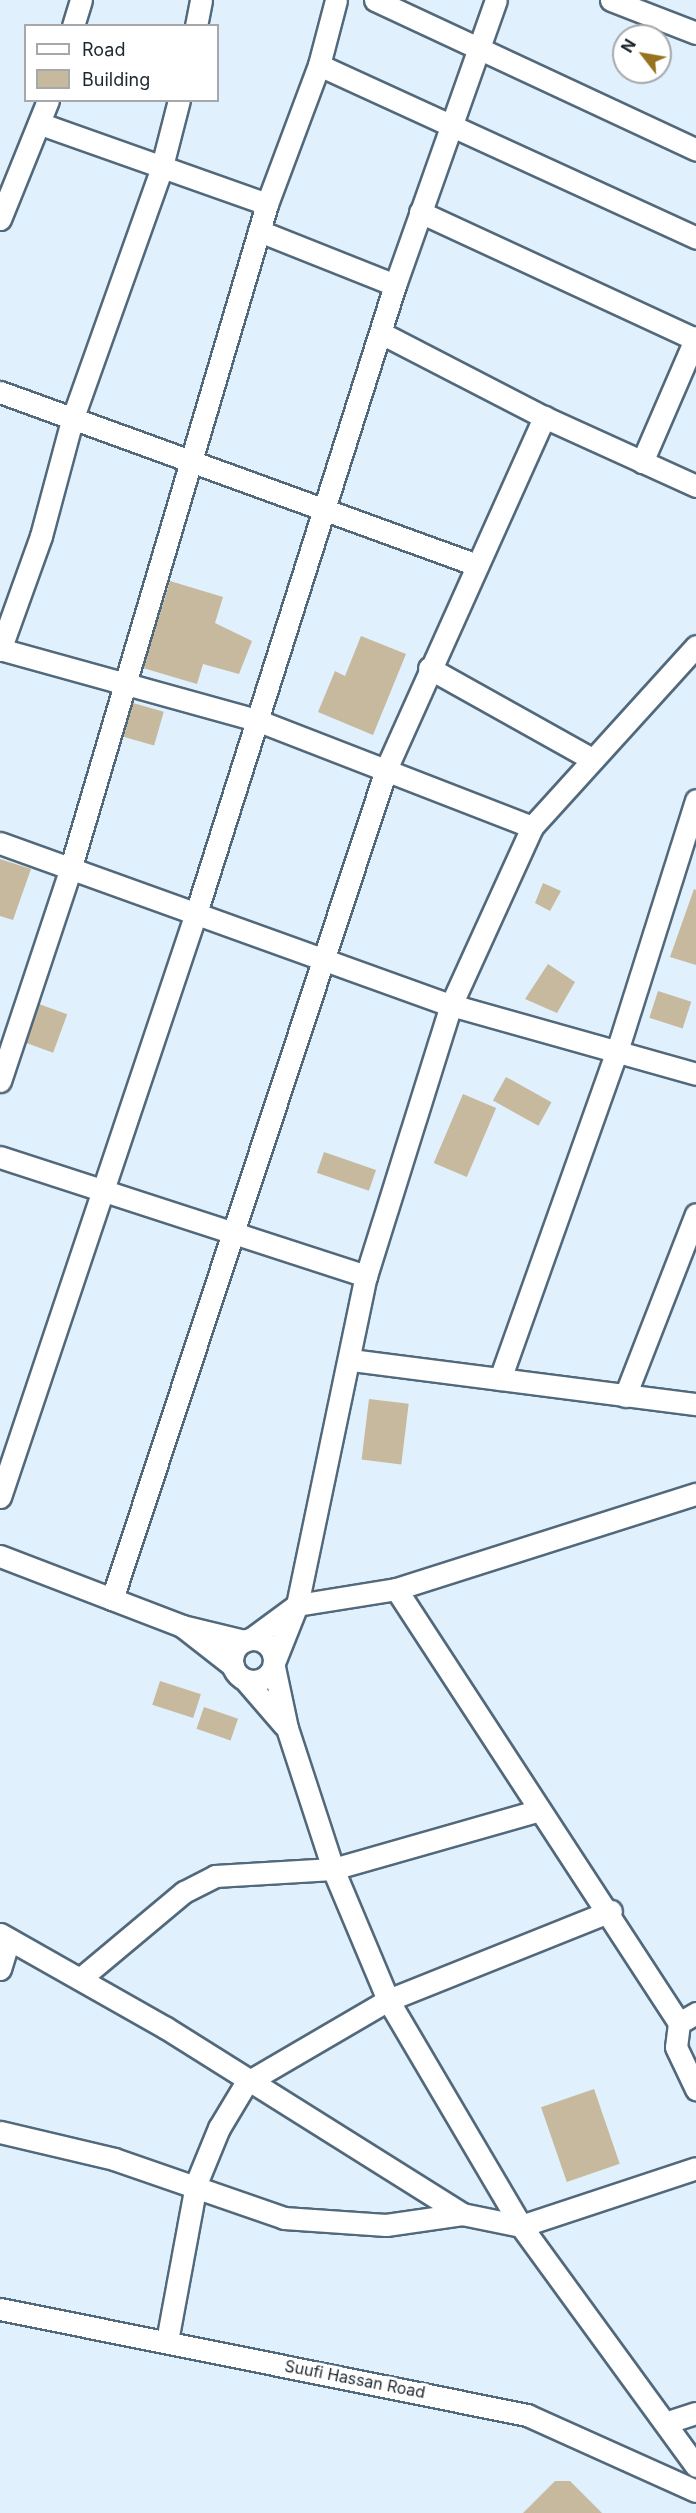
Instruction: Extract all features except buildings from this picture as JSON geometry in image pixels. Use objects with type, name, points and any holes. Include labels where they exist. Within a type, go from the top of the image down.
[{"type":"street","points":[[74,24],[81,0]]},
{"type":"street","points":[[196,24],[201,0]]},
{"type":"street","points":[[0,1081],[70,870],[188,460],[267,204],[319,65],[336,0]]},
{"type":"street","points":[[375,0],[696,150]]},
{"type":"street","points":[[0,1497],[100,1188],[197,910],[259,721],[328,507],[395,285],[450,127],[480,50],[495,0]]},
{"type":"street","points":[[611,0],[696,33]]},
{"type":"street","points":[[319,65],[696,238]]},
{"type":"street","points":[[0,219],[47,102]]},
{"type":"street","points":[[179,102],[162,170],[72,420],[41,536],[0,650],[259,721],[387,767],[532,827]]},
{"type":"street","points":[[40,124],[162,170],[267,204]]},
{"type":"street","points":[[420,212],[696,338],[642,462]]},
{"type":"street","points":[[259,231],[395,285]]},
{"type":"street","points":[[381,333],[544,417],[696,486]]},
{"type":"street","points":[[0,392],[72,420],[328,507],[474,564]]},
{"type":"street","points":[[112,1599],[231,1232],[326,959],[387,767],[474,564],[544,417]]},
{"type":"street","points":[[239,1673],[259,1681],[274,1663],[297,1605],[351,1360],[366,1276],[451,1005],[532,827],[590,758],[696,646]]},
{"type":"street","points":[[429,668],[590,758]]},
{"type":"street","points":[[500,1378],[688,854],[696,800]]},
{"type":"street","points":[[0,843],[70,870],[197,910],[451,1005],[696,1074]]},
{"type":"street","points":[[0,1157],[366,1276]]},
{"type":"street","points":[[626,1396],[696,1214]]},
{"type":"street","points":[[351,1360],[696,1404]]},
{"type":"street","points":[[239,1673],[235,1649],[297,1605],[396,1588],[696,1494]]},
{"type":"street","points":[[0,1556],[182,1626],[270,1646],[287,1728],[333,1869],[388,2000],[521,2226],[668,2422],[696,2466]]},
{"type":"street","points":[[396,1588],[537,1811],[688,2018],[676,2047],[696,2089]]},
{"type":"street","points":[[182,1626],[239,1673],[287,1728]]},
{"type":"street","points":[[81,1978],[184,1892],[215,1876],[333,1869],[537,1811]]},
{"type":"street","points":[[167,2341],[196,2184],[219,2128],[246,2083],[388,2000],[611,1911]]},
{"type":"street","points":[[0,1969],[5,1937],[81,1978],[246,2083],[462,2214]]},
{"type":"street","points":[[0,2132],[196,2184],[284,2218],[325,2225],[386,2225],[462,2214],[521,2226],[696,2168]]},
{"type":"street","name":"Suufi Hassan Road","points":[[0,2309],[527,2415],[696,2491]]},
{"type":"street","points":[[668,2422],[696,2413]]}]
